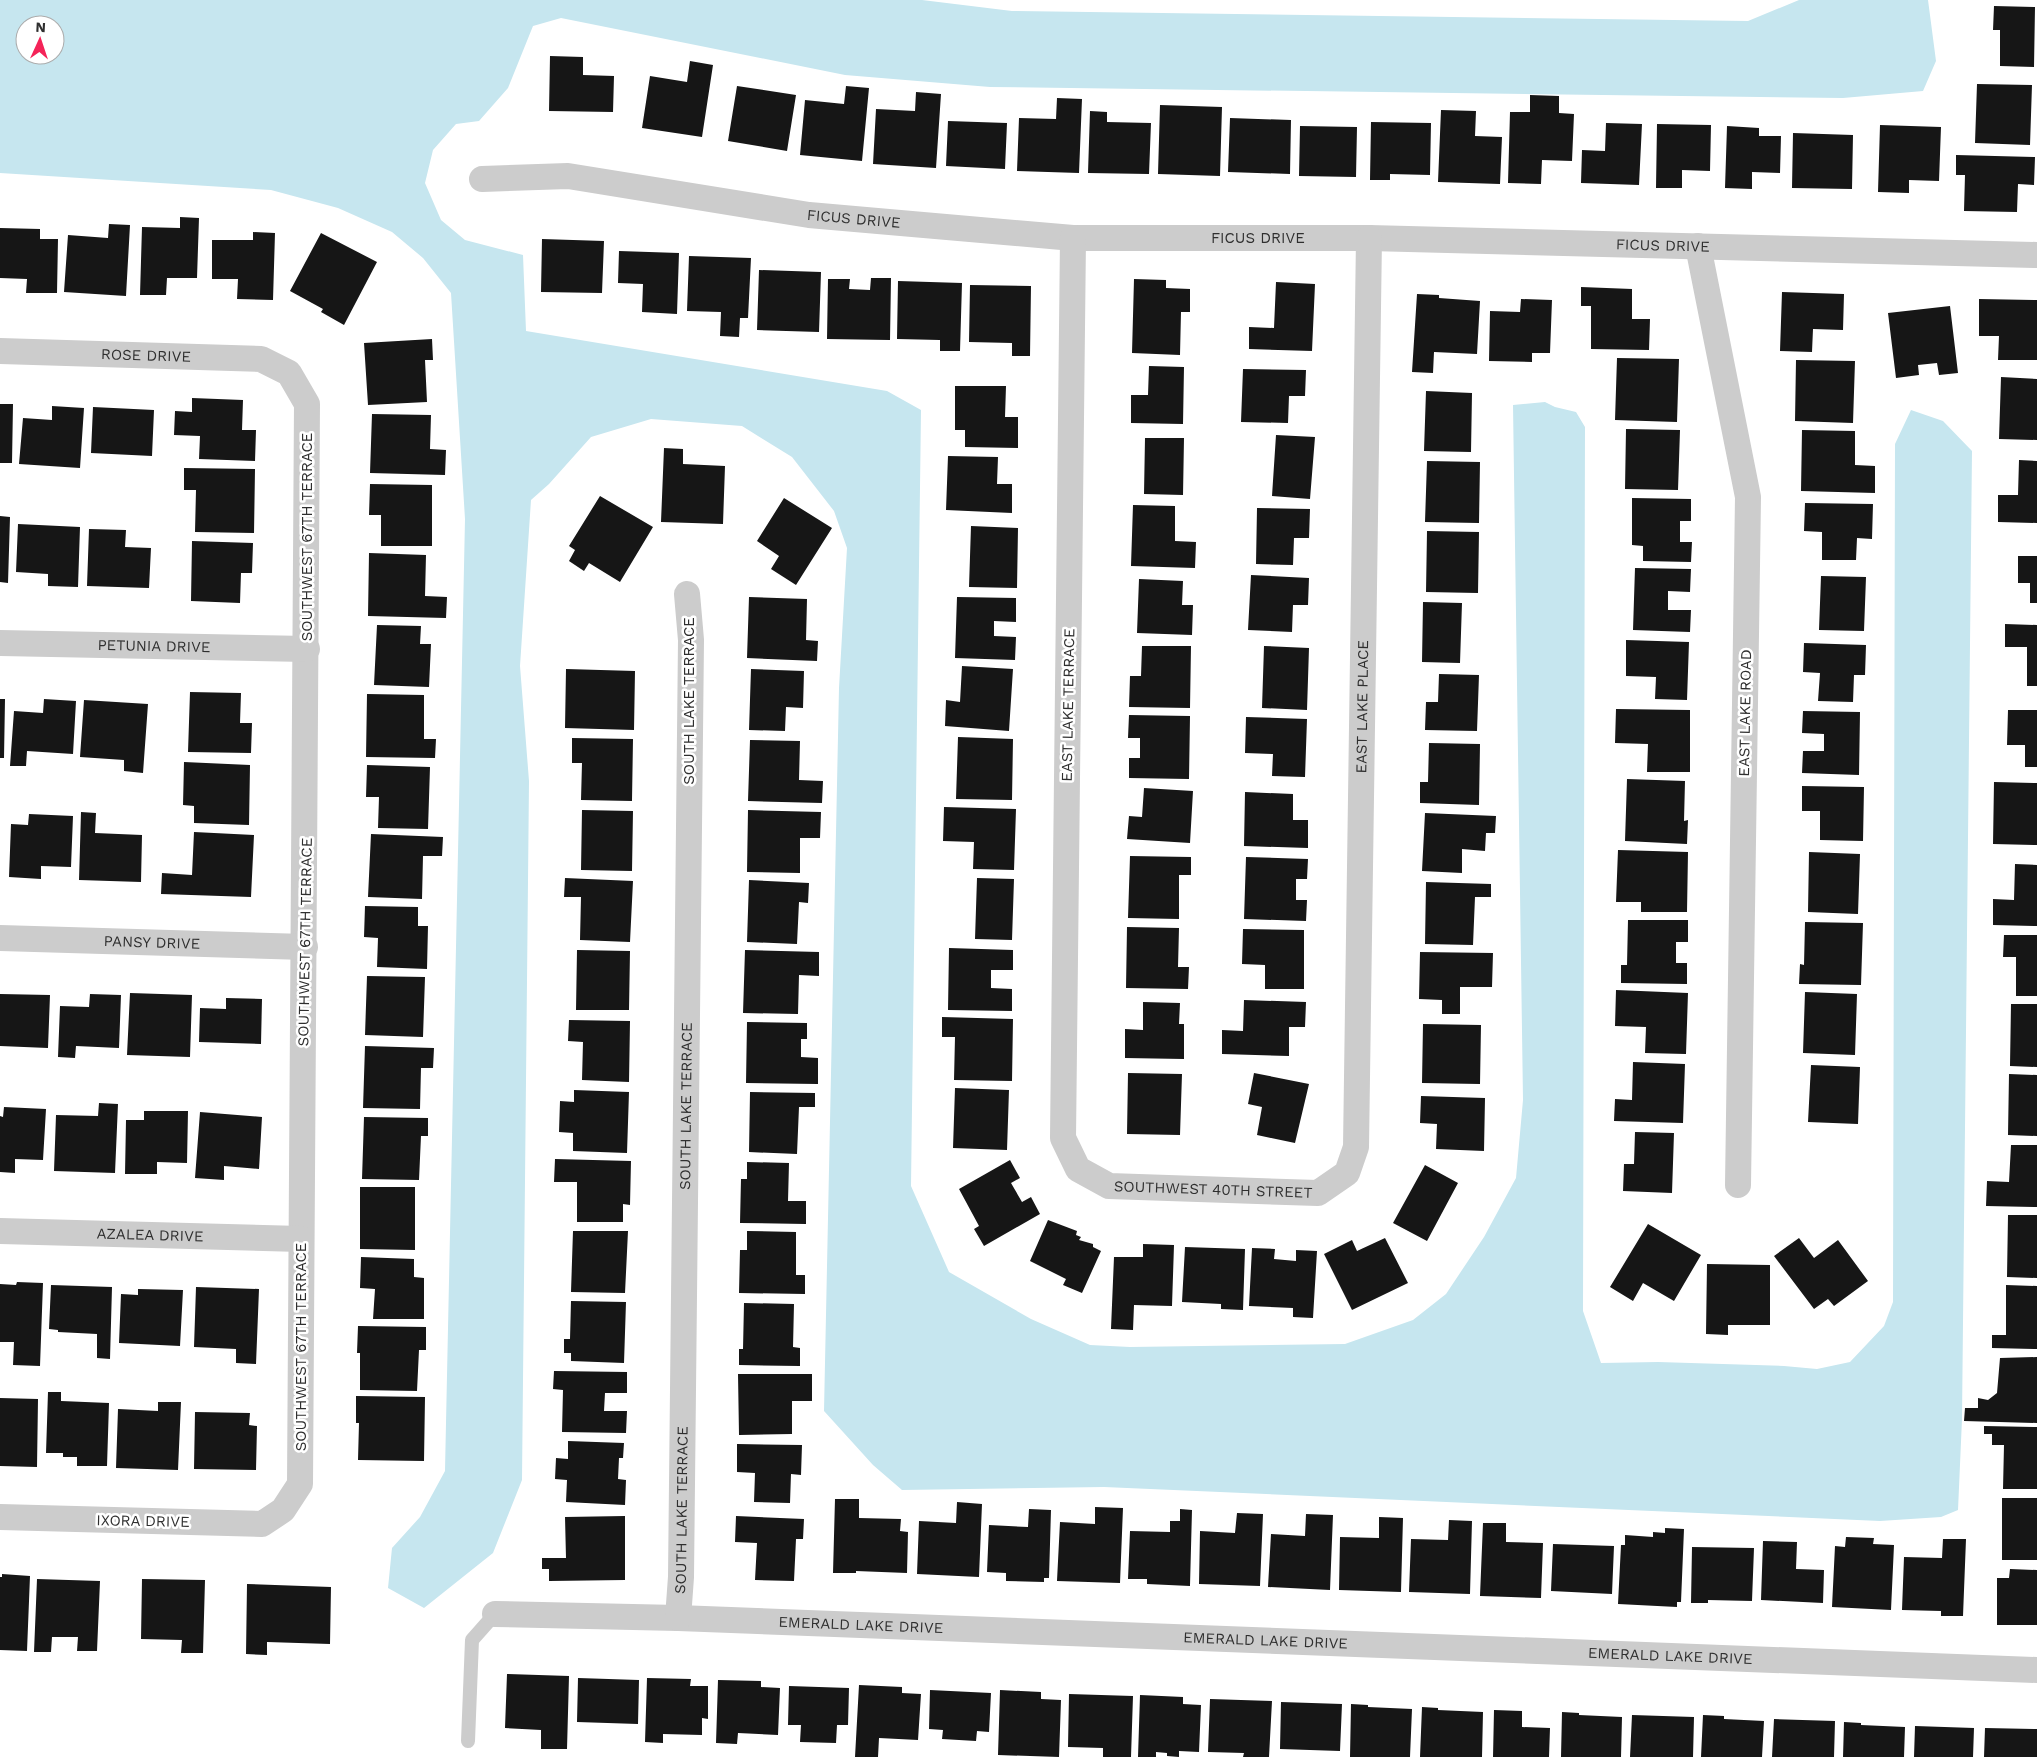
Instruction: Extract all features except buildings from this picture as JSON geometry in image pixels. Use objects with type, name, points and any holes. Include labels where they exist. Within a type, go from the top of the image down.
[{"type":"street","name":"FICUS DRIVE","points":[[482,179],[568,176],[809,216],[1073,238],[1369,238],[2037,255]]},
{"type":"street","name":"EAST LAKE TERRACE","points":[[1073,238],[1063,1138],[1078,1168]]},
{"type":"street","name":"EAST LAKE PLACE","points":[[1347,1173],[1356,1147],[1369,238]]},
{"type":"street","name":"EAST LAKE ROAD","points":[[1698,246],[1748,497],[1738,1185]]},
{"type":"street","name":"ROSE DRIVE","points":[[0,351],[261,359],[289,373]]},
{"type":"street","name":"SOUTHWEST 67TH TERRACE","points":[[283,1510],[300,1484],[307,649],[307,404],[289,373]]},
{"type":"street","name":"SOUTH LAKE TERRACE","points":[[678,1618],[681,1577],[691,640],[687,594]]},
{"type":"street","name":"PETUNIA DRIVE","points":[[0,643],[307,649]]},
{"type":"street","name":"PANSY DRIVE","points":[[0,938],[305,947]]},
{"type":"street","name":"SOUTHWEST 40TH STREET","points":[[1078,1168],[1109,1186],[1318,1193],[1347,1173]]},
{"type":"street","name":"AZALEA DRIVE","points":[[0,1230],[301,1239]]},
{"type":"street","name":"IXORA DRIVE","points":[[0,1517],[262,1524],[283,1510]]},
{"type":"street","name":"EMERALD LAKE DRIVE","points":[[495,1614],[678,1618],[2037,1670]]},
{"type":"lane","points":[[468,1742],[472,1640],[495,1614]]},
{"type":"water","points":[[0,0],[922,0],[1012,11],[1748,21],[1799,0],[1928,0],[1936,61],[1923,91],[1843,98],[990,87],[845,75],[561,18],[533,26],[508,88],[479,121],[456,124],[433,150],[425,183],[441,220],[465,240],[523,255],[526,331],[887,391],[921,410],[911,1186],[949,1272],[1031,1319],[1090,1345],[1130,1347],[1345,1344],[1413,1320],[1446,1294],[1484,1237],[1516,1178],[1523,1100],[1513,405],[1545,402],[1555,407],[1576,412],[1585,427],[1583,1311],[1601,1363],[1658,1362],[1784,1366],[1817,1369],[1850,1362],[1884,1326],[1893,1302],[1895,444],[1911,410],[1943,421],[1972,451],[1962,1419],[1958,1510],[1941,1517],[1880,1521],[1104,1487],[902,1490],[873,1465],[824,1411],[839,688],[847,548],[834,511],[792,457],[742,426],[651,419],[591,437],[549,484],[531,500],[520,666],[529,781],[522,1480],[493,1553],[424,1608],[388,1588],[392,1548],[420,1517],[445,1471],[465,519],[451,293],[423,258],[392,232],[338,208],[271,190],[0,173]]}]
